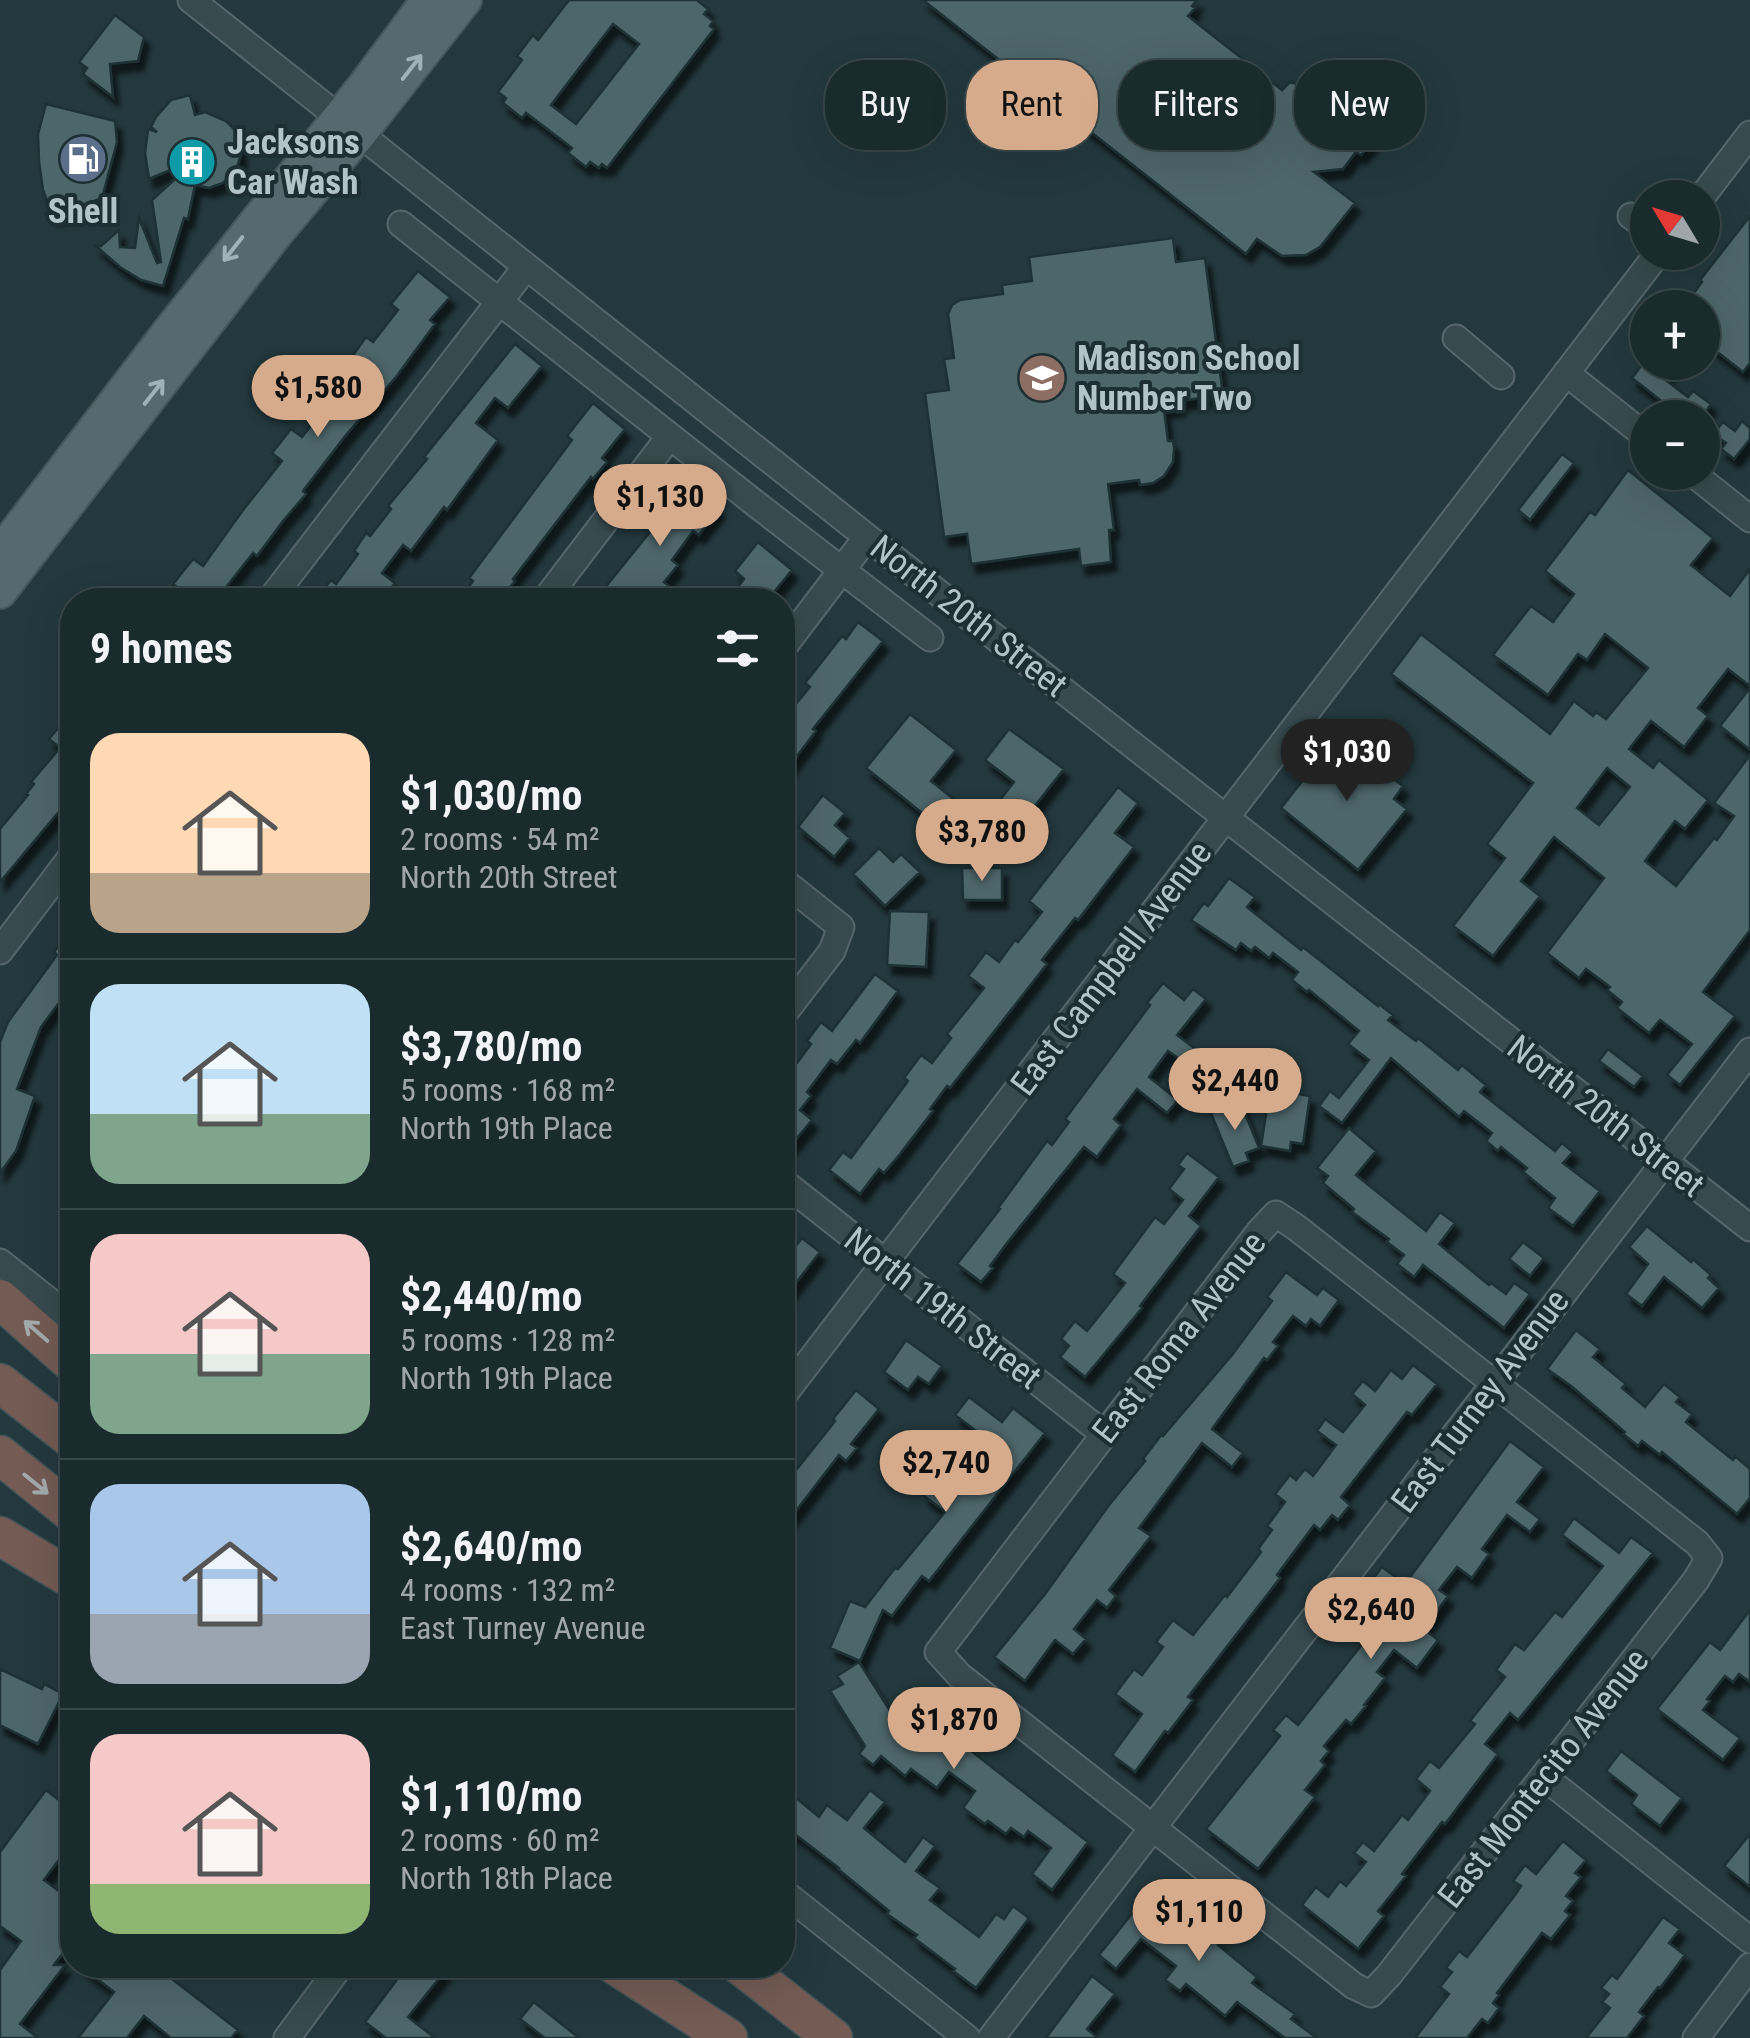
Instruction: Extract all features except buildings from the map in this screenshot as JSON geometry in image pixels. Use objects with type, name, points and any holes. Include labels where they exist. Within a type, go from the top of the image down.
[{"type":"highway","points":[[0,1299],[60,1352]]},
{"type":"highway","points":[[0,1383],[60,1430]]},
{"type":"highway","points":[[0,1454],[60,1503]]},
{"type":"highway","points":[[0,1536],[60,1572]]},
{"type":"highway","points":[[634,1978],[729,2038]]},
{"type":"highway","points":[[657,1978],[729,2038]]},
{"type":"highway","points":[[757,1978],[833,2038]]},
{"type":"highway","points":[[762,1978],[784,1999]]},
{"type":"main road","points":[[348,126],[428,0]]},
{"type":"main road","points":[[0,592],[14,547],[348,126],[465,0]]},
{"type":"street","name":"North 20th Street","points":[[191,0],[867,537],[1750,1228]]},
{"type":"street","points":[[1715,180],[1750,134]]},
{"type":"street","name":"North 20th Street","points":[[401,224],[930,638]]},
{"type":"street","points":[[279,588],[526,266]]},
{"type":"street","name":"East Campbell Avenue","points":[[795,1380],[1645,270]]},
{"type":"street","points":[[1456,338],[1501,376]]},
{"type":"street","points":[[1566,373],[1630,424]]},
{"type":"street","points":[[553,588],[670,436]]},
{"type":"street","points":[[1714,490],[1750,519]]},
{"type":"street","points":[[795,633],[867,537]]},
{"type":"street","points":[[0,951],[60,872]]},
{"type":"street","points":[[795,890],[842,928],[832,951],[795,999]]},
{"type":"street","name":"East Turney Avenue","points":[[991,2038],[1750,1051]]},
{"type":"street","name":"North 19th Street","points":[[795,1191],[1104,1434]]},
{"type":"street","name":"East Roma Avenue","points":[[1154,1827],[960,1676],[938,1652],[1259,1232],[1276,1214],[1494,1384]]},
{"type":"street","points":[[0,1262],[60,1310]]},
{"type":"street","name":"East Montecito Avenue","points":[[1154,1827],[1354,1986],[1371,1994],[1389,1976],[1696,1580],[1710,1558],[1696,1543],[1494,1384]]},
{"type":"street","points":[[1544,1777],[1750,1940]]},
{"type":"street","points":[[795,1901],[968,2038]]},
{"type":"street","points":[[1696,2038],[1750,1966]]},
{"type":"street","points":[[287,2038],[331,1978]]},
{"type":"place","name":"Shell","points":[[83,159]]},
{"type":"place","name":"Jacksons Car Wash","points":[[192,162]]},
{"type":"place","name":"Madison School Number Two","points":[[1042,378]]}]
